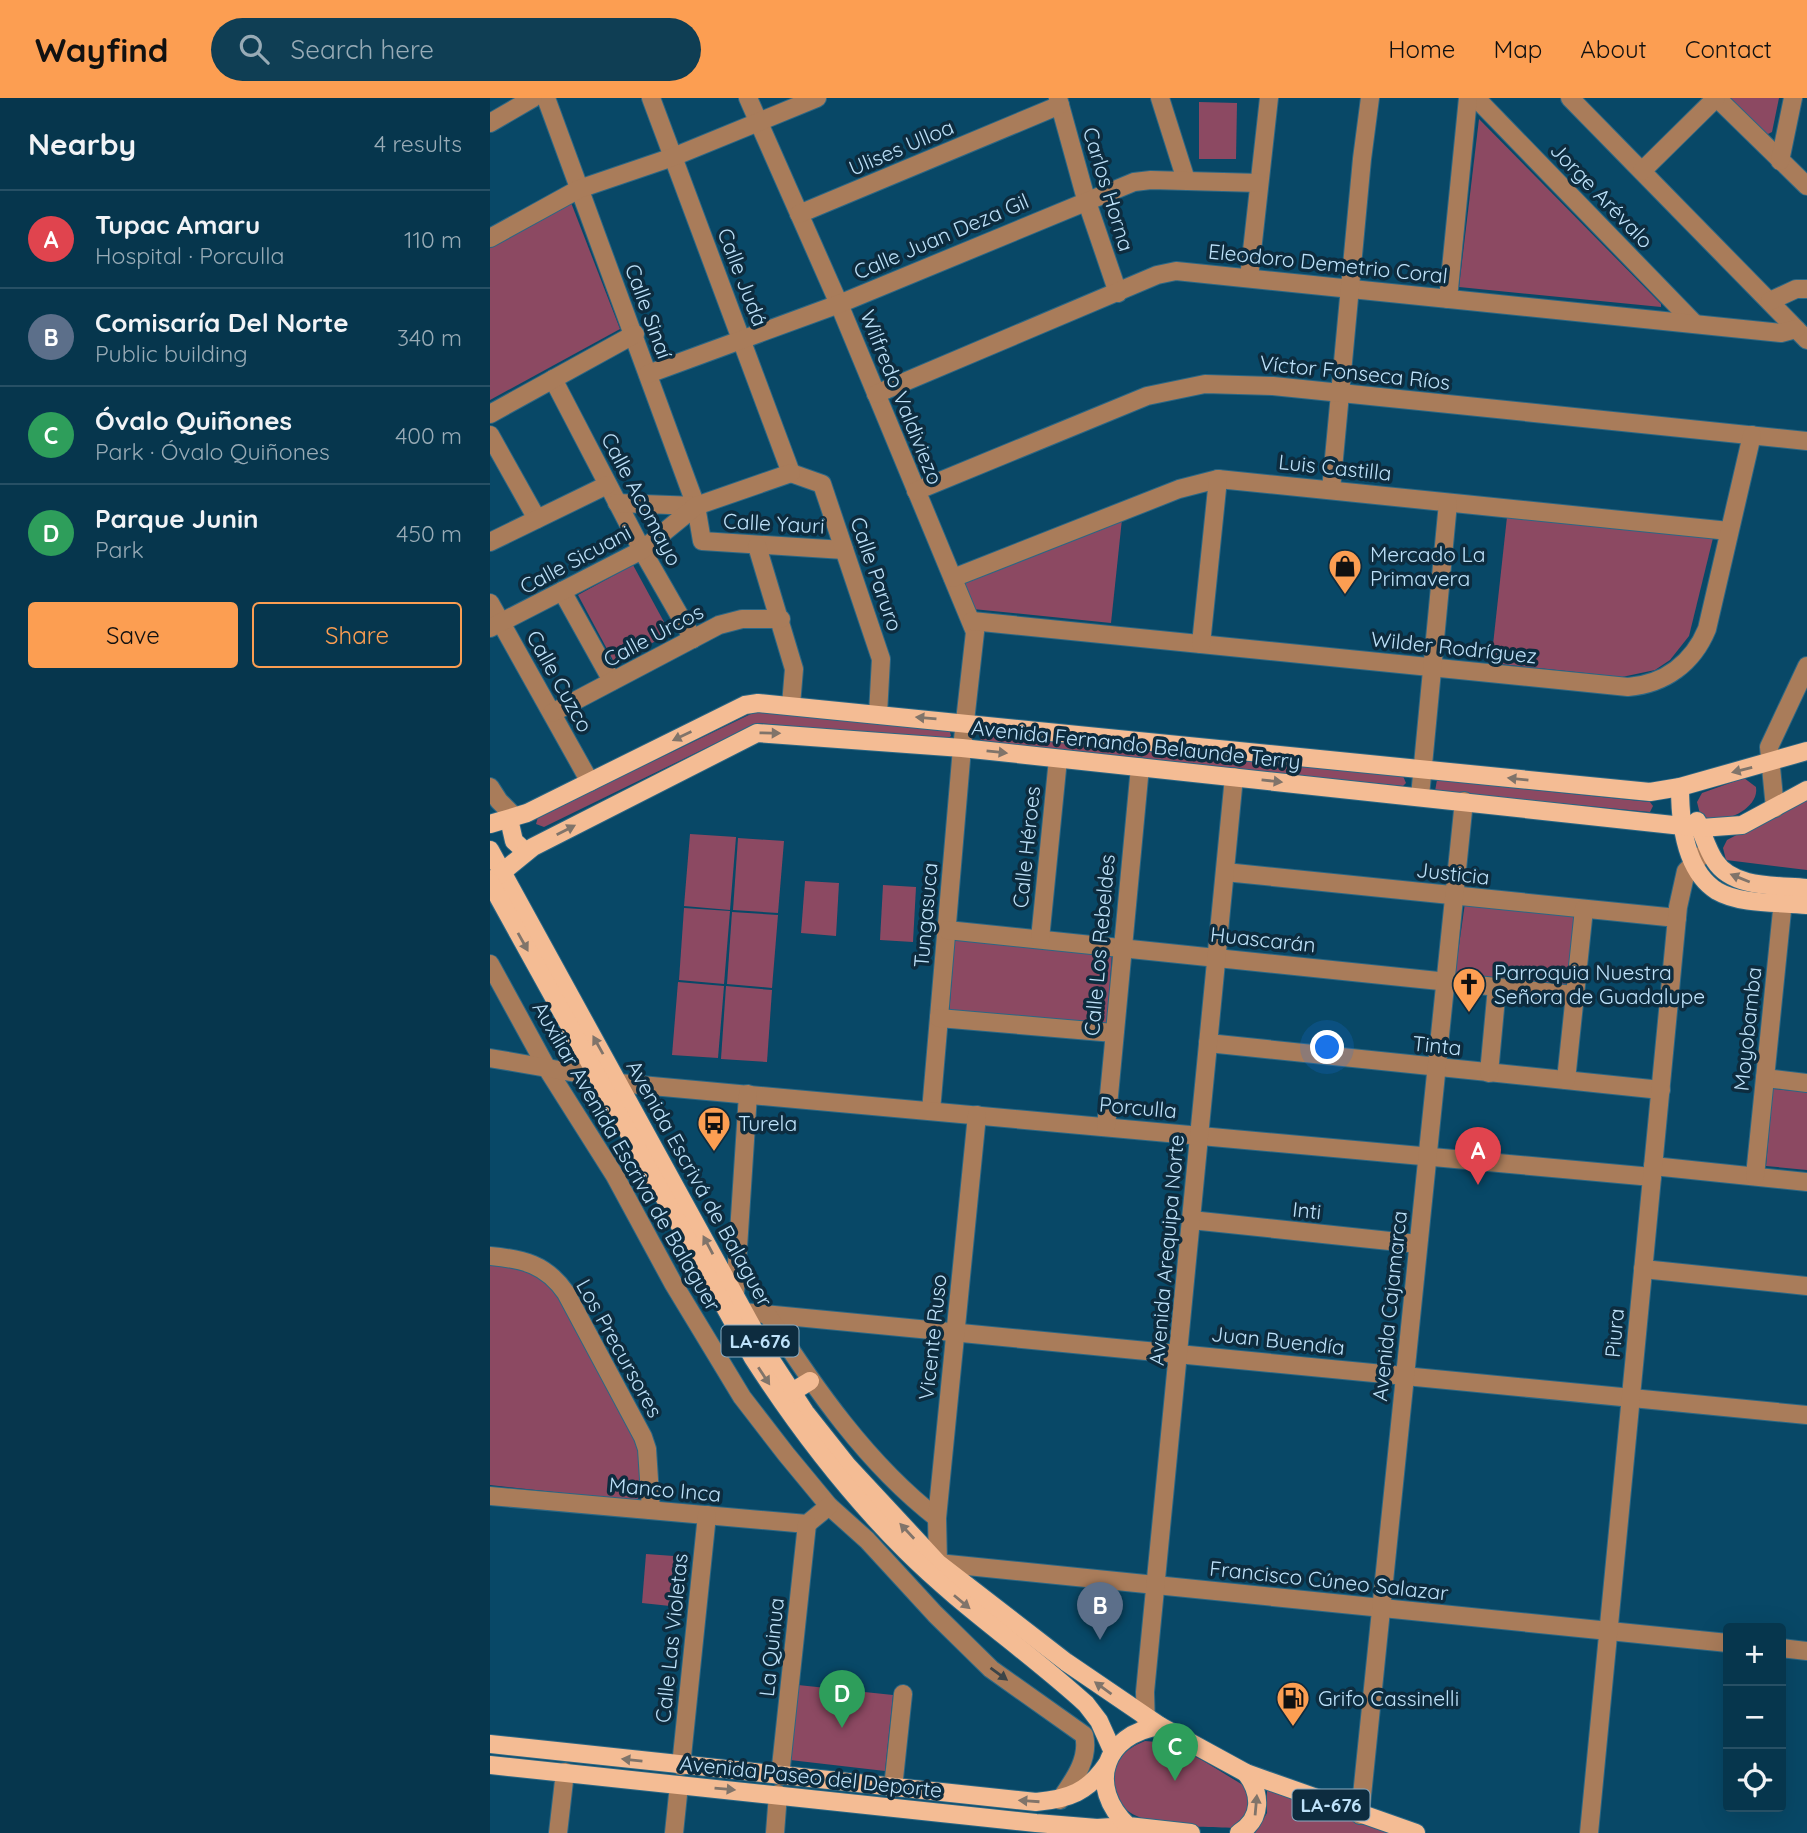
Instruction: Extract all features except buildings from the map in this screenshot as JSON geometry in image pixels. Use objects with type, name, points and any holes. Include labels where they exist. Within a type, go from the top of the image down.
[{"type":"main road","name":"Avenida Fernando Belaunde Terry","points":[[490,824],[512,818],[590,782],[745,705],[791,705],[1650,792],[1681,788],[1807,751]]},
{"type":"main road","name":"Avenida Fernando Belaunde Terry","points":[[494,879],[526,852],[757,733],[961,748],[1701,828],[1742,825],[1807,790]]},
{"type":"main road","points":[[1681,788],[1682,825],[1694,861],[1715,890],[1730,896],[1783,894],[1807,888]]},
{"type":"main road","points":[[1681,788],[1715,862],[1735,878],[1807,905]]},
{"type":"main road","points":[[512,818],[514,841],[526,852]]},
{"type":"main road","name":"Avenida Escrivá de Balaguer","points":[[490,850],[494,879],[594,1067],[753,1359],[795,1423],[848,1489],[1086,1704],[1103,1728],[1110,1758]]},
{"type":"main road","name":"Avenida Escrivá de Balaguer","points":[[494,879],[619,1083],[744,1312],[792,1392],[847,1465],[933,1568],[1150,1723]]},
{"type":"main road","points":[[792,1392],[810,1381]]},
{"type":"main road","name":"Avenida Paseo del Deporte","points":[[490,1744],[1036,1802],[1060,1800],[1084,1792],[1133,1733],[1150,1723]]},
{"type":"main road","name":"LA-676","points":[[1150,1723],[1246,1773],[1416,1833]]},
{"type":"main road","name":"LA-676","points":[[1110,1758],[1104,1781],[1108,1800],[1132,1829]]},
{"type":"main road","name":"Avenida Paseo del Deporte","points":[[490,1765],[778,1794],[1036,1828],[1191,1833]]},
{"type":"main road","points":[[1239,1833],[1255,1816],[1258,1800],[1255,1785],[1246,1773]]},
{"type":"street","points":[[490,123],[533,98]]},
{"type":"street","name":"Calle Sinaí","points":[[546,98],[696,506],[702,541]]},
{"type":"street","name":"Calle Judá","points":[[651,98],[791,473]]},
{"type":"street","name":"Wilfredo Valdiviezo","points":[[748,98],[839,304],[972,621],[976,642],[965,722]]},
{"type":"street","points":[[490,238],[579,189],[673,157],[817,98]]},
{"type":"street","points":[[1160,98],[1186,180]]},
{"type":"street","points":[[1249,278],[1269,98]]},
{"type":"street","points":[[1331,489],[1349,287],[1370,98]]},
{"type":"street","points":[[1448,299],[1468,98]]},
{"type":"street","name":"Jorge Arévalo","points":[[1476,98],[1695,324]]},
{"type":"street","points":[[1570,98],[1802,335]]},
{"type":"street","points":[[1642,171],[1716,98],[1807,186]]},
{"type":"street","points":[[1780,161],[1793,98]]},
{"type":"street","name":"Carlos Horna","points":[[1059,102],[1086,199],[1118,293]]},
{"type":"street","name":"Ulises Ulloa","points":[[799,214],[1059,102]]},
{"type":"street","name":"Calle Juan Deza Gil","points":[[648,374],[839,304],[1086,199],[1134,182],[1186,180],[1259,183]]},
{"type":"street","name":"Eleodoro Demetrio Coral","points":[[876,394],[1157,275],[1176,271],[1802,335]]},
{"type":"street","points":[[1770,301],[1796,289],[1807,289]]},
{"type":"street","points":[[490,414],[635,334]]},
{"type":"street","name":"Calle Acomayo","points":[[553,379],[607,485],[693,639]]},
{"type":"street","name":"Víctor Fonseca Ríos","points":[[916,491],[1121,405],[1173,389],[1237,383],[1807,441]]},
{"type":"street","points":[[490,435],[537,519]]},
{"type":"street","name":"Wilder Rodríguez","points":[[972,621],[1629,687],[1661,680],[1678,670],[1701,644],[1752,435]]},
{"type":"street","name":"Calle Sicuani","points":[[496,626],[642,550],[696,506],[791,473]]},
{"type":"street","name":"Calle Paruro","points":[[791,473],[822,484],[881,659],[878,714]]},
{"type":"street","points":[[1201,644],[1218,479]]},
{"type":"street","name":"Luis Castilla","points":[[953,578],[1179,489],[1218,479],[1729,531]]},
{"type":"street","points":[[490,542],[607,485]]},
{"type":"street","points":[[617,503],[696,506]]},
{"type":"street","points":[[1420,796],[1448,503]]},
{"type":"street","name":"Calle Yauri","points":[[702,541],[844,550]]},
{"type":"street","points":[[757,546],[794,669],[791,705]]},
{"type":"street","points":[[562,592],[612,681]]},
{"type":"street","name":"Calle Cuzco","points":[[490,603],[496,626],[552,713],[590,782]]},
{"type":"street","name":"Calle Urcos","points":[[552,713],[729,622],[781,619]]},
{"type":"street","points":[[1775,808],[1769,747],[1807,666]]},
{"type":"street","name":"Tungasuca","points":[[931,1111],[965,722]]},
{"type":"street","name":"Calle Héroes","points":[[1040,939],[1058,759]]},
{"type":"street","name":"Calle Los Rebeldes","points":[[1106,1127],[1140,767]]},
{"type":"street","name":"Avenida Arequipa Norte","points":[[1150,1723],[1145,1692],[1234,777]]},
{"type":"street","points":[[490,787],[512,818]]},
{"type":"street","name":"Avenida Cajamarca","points":[[1360,1815],[1464,801]]},
{"type":"street","points":[[1694,861],[1710,850]]},
{"type":"street","name":"Piura","points":[[1589,1833],[1677,918],[1686,871],[1694,861]]},
{"type":"street","name":"Justicia","points":[[1225,872],[1677,918]]},
{"type":"street","name":"Moyobamba","points":[[1755,1176],[1783,894]]},
{"type":"street","points":[[1566,1080],[1584,909]]},
{"type":"street","name":"Huascarán","points":[[947,930],[1574,995]]},
{"type":"street","name":"Auxiliar Avenida Escriva de Balaguer","points":[[490,964],[548,1070],[615,1176],[673,1283],[742,1398],[829,1506],[867,1540],[935,1614],[991,1669],[1084,1735],[1087,1748],[1082,1764],[1060,1800]]},
{"type":"street","points":[[1489,1073],[1497,987]]},
{"type":"street","points":[[939,1018],[1114,1032]]},
{"type":"street","name":"Tinta","points":[[1208,1043],[1661,1090]]},
{"type":"street","points":[[490,1058],[576,1073],[594,1067]]},
{"type":"street","points":[[490,1070],[520,1073],[548,1070]]},
{"type":"street","points":[[1765,1078],[1807,1083]]},
{"type":"street","name":"Porculla","points":[[619,1083],[1427,1157],[1755,1176],[1807,1182]]},
{"type":"street","points":[[735,1294],[748,1094]]},
{"type":"street","name":"Vicente Ruso","points":[[933,1568],[977,1115]]},
{"type":"street","name":"Inti","points":[[1191,1220],[1418,1244]]},
{"type":"street","name":"Los Precursores","points":[[490,1256],[535,1264],[550,1272],[566,1293],[643,1437],[648,1450],[651,1510]]},
{"type":"street","points":[[1643,1269],[1807,1286]]},
{"type":"street","name":"Juan Buendía","points":[[744,1312],[1807,1415]]},
{"type":"street","points":[[767,1314],[810,1381],[906,1494],[937,1518]]},
{"type":"street","name":"Manco Inca","points":[[490,1496],[807,1524]]},
{"type":"street","points":[[807,1524],[829,1506]]},
{"type":"street","name":"Calle Las Violetas","points":[[681,1766],[707,1515]]},
{"type":"street","name":"La Quinua","points":[[780,1776],[807,1524]]},
{"type":"street","name":"Francisco Cúneo Salazar","points":[[933,1568],[1157,1586],[1723,1642]]},
{"type":"street","points":[[1786,1649],[1807,1651]]},
{"type":"street","points":[[893,1788],[903,1694]]},
{"type":"street","points":[[558,1833],[565,1772]]},
{"type":"street","points":[[674,1833],[679,1785]]},
{"type":"street","points":[[775,1833],[778,1794]]},
{"type":"shaded area","points":[[1725,98],[1779,98],[1772,132],[1764,136]]},
{"type":"shaded area","points":[[1199,102],[1237,103],[1236,159],[1199,159]]},
{"type":"shaded area","points":[[1479,119],[1661,304],[1661,307],[1459,287]]},
{"type":"shaded area","points":[[570,200],[620,329],[490,400],[490,243]]},
{"type":"shaded area","points":[[1507,517],[1713,538],[1689,636],[1670,660],[1655,670],[1622,677],[1491,663]]},
{"type":"shaded area","points":[[1122,519],[1111,623],[973,609],[964,582]]},
{"type":"shaded area","points":[[633,565],[670,633],[615,664],[578,595]]},
{"type":"shaded area","points":[[755,712],[949,728],[951,736],[947,739],[757,723],[544,827],[536,824],[538,817]]},
{"type":"shaded area","points":[[980,733],[1403,776],[1406,783],[1403,786],[981,743]]},
{"type":"shaded area","points":[[1744,778],[1756,787],[1755,795],[1745,810],[1736,815],[1716,819],[1700,814],[1697,802],[1702,793]]},
{"type":"shaded area","points":[[1437,780],[1650,802],[1653,806],[1650,812],[1435,791]]},
{"type":"shaded area","points":[[1807,798],[1807,870],[1726,860],[1723,848],[1727,840]]},
{"type":"shaded area","points":[[690,834],[736,837],[730,910],[684,906]]},
{"type":"shaded area","points":[[738,838],[784,841],[778,913],[733,910]]},
{"type":"shaded area","points":[[805,881],[839,883],[836,936],[801,933]]},
{"type":"shaded area","points":[[883,885],[916,887],[913,942],[880,940]]},
{"type":"shaded area","points":[[1465,903],[1573,916],[1575,918],[1567,984],[1455,974]]},
{"type":"shaded area","points":[[684,908],[730,911],[724,984],[679,980]]},
{"type":"shaded area","points":[[732,912],[778,915],[772,988],[727,984]]},
{"type":"shaded area","points":[[955,937],[1112,953],[1107,1024],[949,1015]]},
{"type":"shaded area","points":[[678,982],[724,986],[718,1058],[672,1055]]},
{"type":"shaded area","points":[[726,986],[772,990],[767,1062],[721,1059]]},
{"type":"shaded area","points":[[1773,1089],[1807,1092],[1807,1170],[1766,1166]]},
{"type":"shaded area","points":[[490,1261],[518,1264],[549,1280],[640,1441],[643,1492],[636,1501],[490,1485]]},
{"type":"shaded area","points":[[646,1554],[674,1556],[670,1606],[642,1603]]},
{"type":"shaded area","points":[[798,1685],[893,1695],[885,1771],[790,1760]]},
{"type":"shaded area","points":[[1145,1741],[1172,1746],[1246,1787],[1252,1811],[1234,1828],[1156,1822],[1137,1816],[1123,1807],[1114,1793],[1114,1768],[1124,1753]]},
{"type":"shaded area","points":[[1267,1788],[1393,1833],[1255,1833],[1267,1813]]},
{"type":"place","name":"Mercado La Primavera","points":[[1345,596]]},
{"type":"place","name":"Parroquia Nuestra Señora de Guadalupe","points":[[1469,1014]]},
{"type":"place","name":"Turela","points":[[714,1153]]},
{"type":"place","name":"Tupac Amaru","points":[[1478,1185]]},
{"type":"place","name":"Comisaría Del Norte","points":[[1100,1640]]},
{"type":"place","name":"Parque Junin","points":[[842,1728]]},
{"type":"place","name":"Grifo Cassinelli","points":[[1293,1728]]},
{"type":"place","name":"Óvalo Quiñones","points":[[1175,1781]]}]
